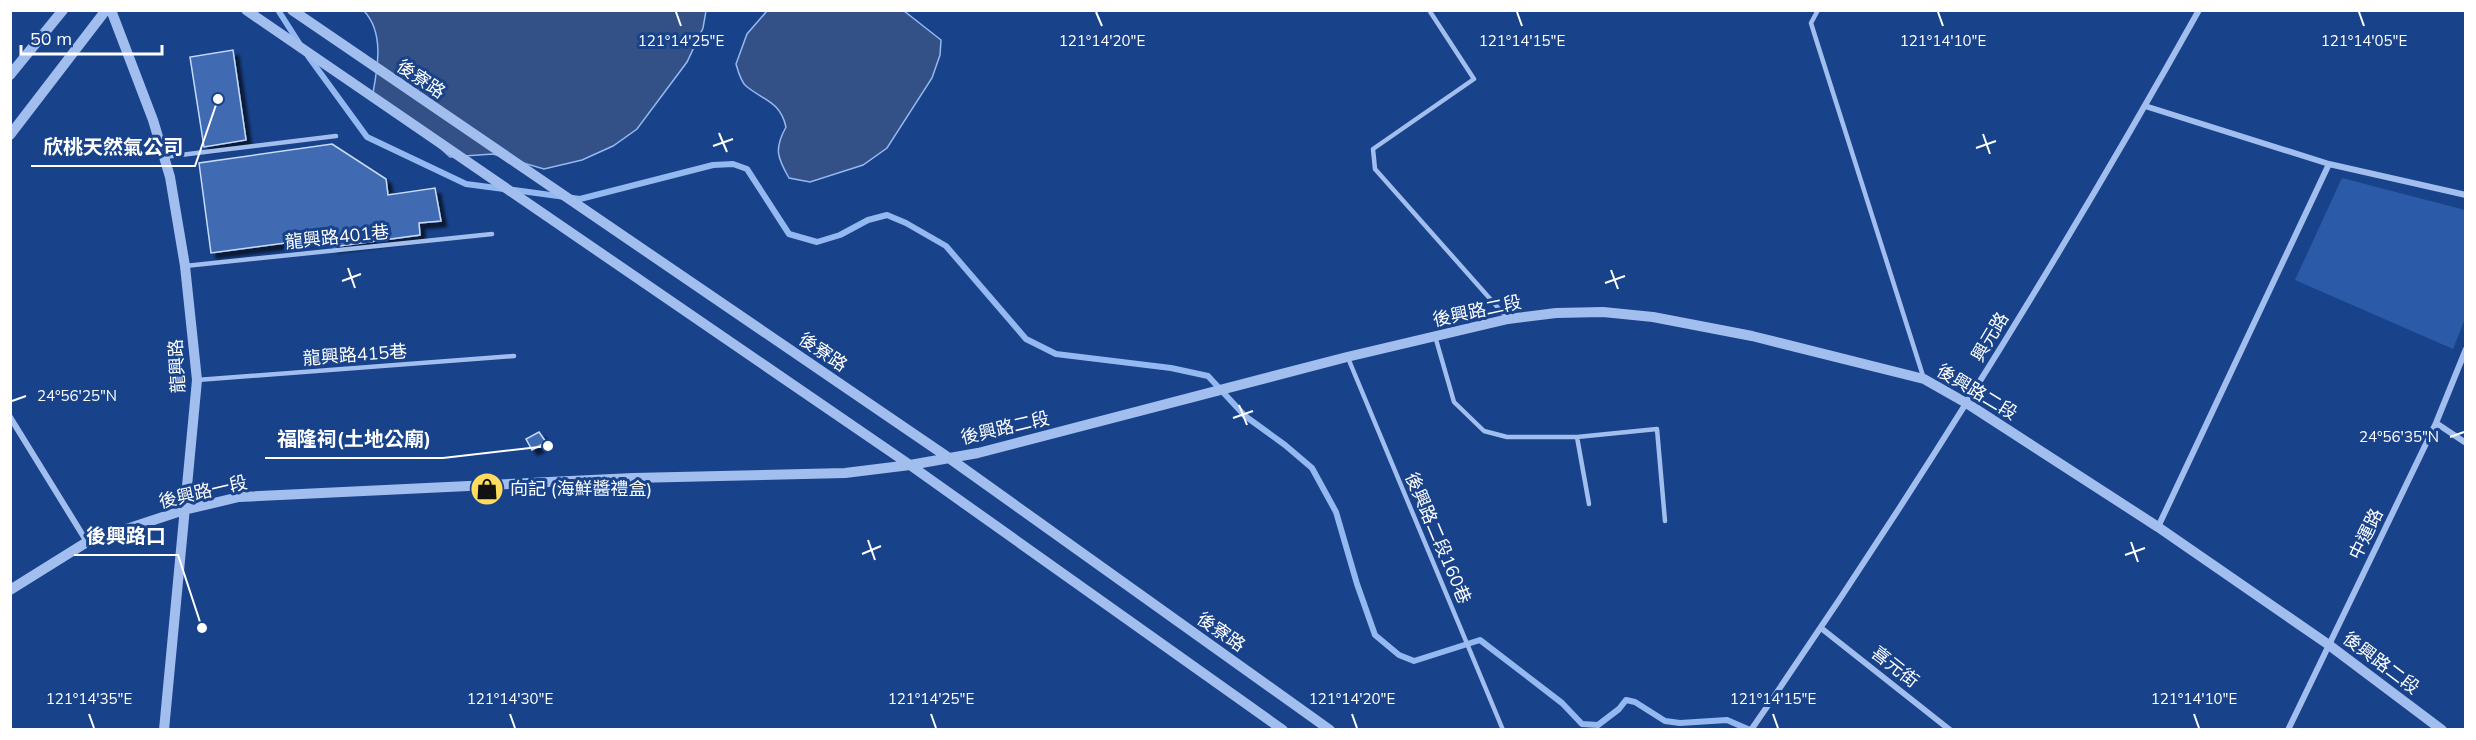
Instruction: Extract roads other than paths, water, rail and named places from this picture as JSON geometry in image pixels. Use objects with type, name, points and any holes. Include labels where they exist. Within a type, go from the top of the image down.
[{"type":"street","points":[[10,75],[63,10]]},
{"type":"street","points":[[10,135],[109,10]]},
{"type":"street","name":"龍興路","points":[[109,10],[153,120],[170,177],[185,266],[197,381],[164,729]]},
{"type":"street","points":[[246,10],[910,465],[1283,729]]},
{"type":"street","name":"後寮路","points":[[292,10],[949,458],[1330,729]]},
{"type":"street","name":"興元路","points":[[1751,729],[1821,628],[1968,404],[2145,106],[2199,10]]},
{"type":"street","points":[[2145,106],[2329,164],[2466,195]]},
{"type":"street","points":[[2158,527],[2329,164]]},
{"type":"street","name":"後興路二段","points":[[420,488],[845,472],[910,465],[978,453],[1347,357],[1508,319],[1556,313],[1603,312],[1653,316],[1752,336],[1924,379],[1968,404],[2158,527],[2329,645],[2442,729]]},
{"type":"street","name":"中運路","points":[[2288,729],[2436,423],[2466,350]]},
{"type":"street","points":[[10,417],[87,542]]},
{"type":"street","points":[[2436,423],[2466,443]]},
{"type":"street","name":"後興路一段","points":[[10,590],[87,542],[184,510],[239,497],[420,488]]},
{"type":"street","name":"喜元街","points":[[1821,628],[1950,729]]},
{"type":"lane","points":[[1429,10],[1474,79],[1373,149],[1375,169],[1508,319]]},
{"type":"lane","points":[[1818,10],[1811,22],[1815,36],[1924,379]]},
{"type":"lane","points":[[164,157],[336,136]]},
{"type":"lane","name":"龍興路401巷","points":[[185,266],[492,234]]},
{"type":"lane","points":[[1436,336],[1454,402],[1484,432],[1507,437],[1577,437],[1657,429],[1665,521]]},
{"type":"lane","name":"龍興路415巷","points":[[197,381],[514,356]]},
{"type":"lane","name":"後興路二段160巷","points":[[1347,357],[1503,729]]},
{"type":"lane","points":[[1577,437],[1588,504]]},
{"type":"waterway","points":[[278,10],[299,43]]},
{"type":"waterway","points":[[308,56],[367,137],[466,184],[504,189]]},
{"type":"waterway","points":[[514,190],[580,199],[713,165],[733,164],[747,169],[789,234],[817,242],[840,235],[868,220],[887,215],[906,223],[946,246],[1026,339],[1056,354],[1171,368],[1208,376],[1245,416],[1312,468],[1336,512],[1375,635],[1399,655],[1414,661],[1480,640],[1562,703],[1582,724],[1598,725],[1619,709],[1626,700],[1635,702],[1665,721],[1680,723],[1727,720],[1750,730]]},
{"type":"place","name":"欣桃天然氣公司","points":[[218,99]]},
{"type":"place","name":"福隆祠(土地公廟)","points":[[548,446]]},
{"type":"place","name":"向記 (海鮮醬禮盒)","points":[[487,489]]},
{"type":"place","name":"後興路口","points":[[202,628]]}]
